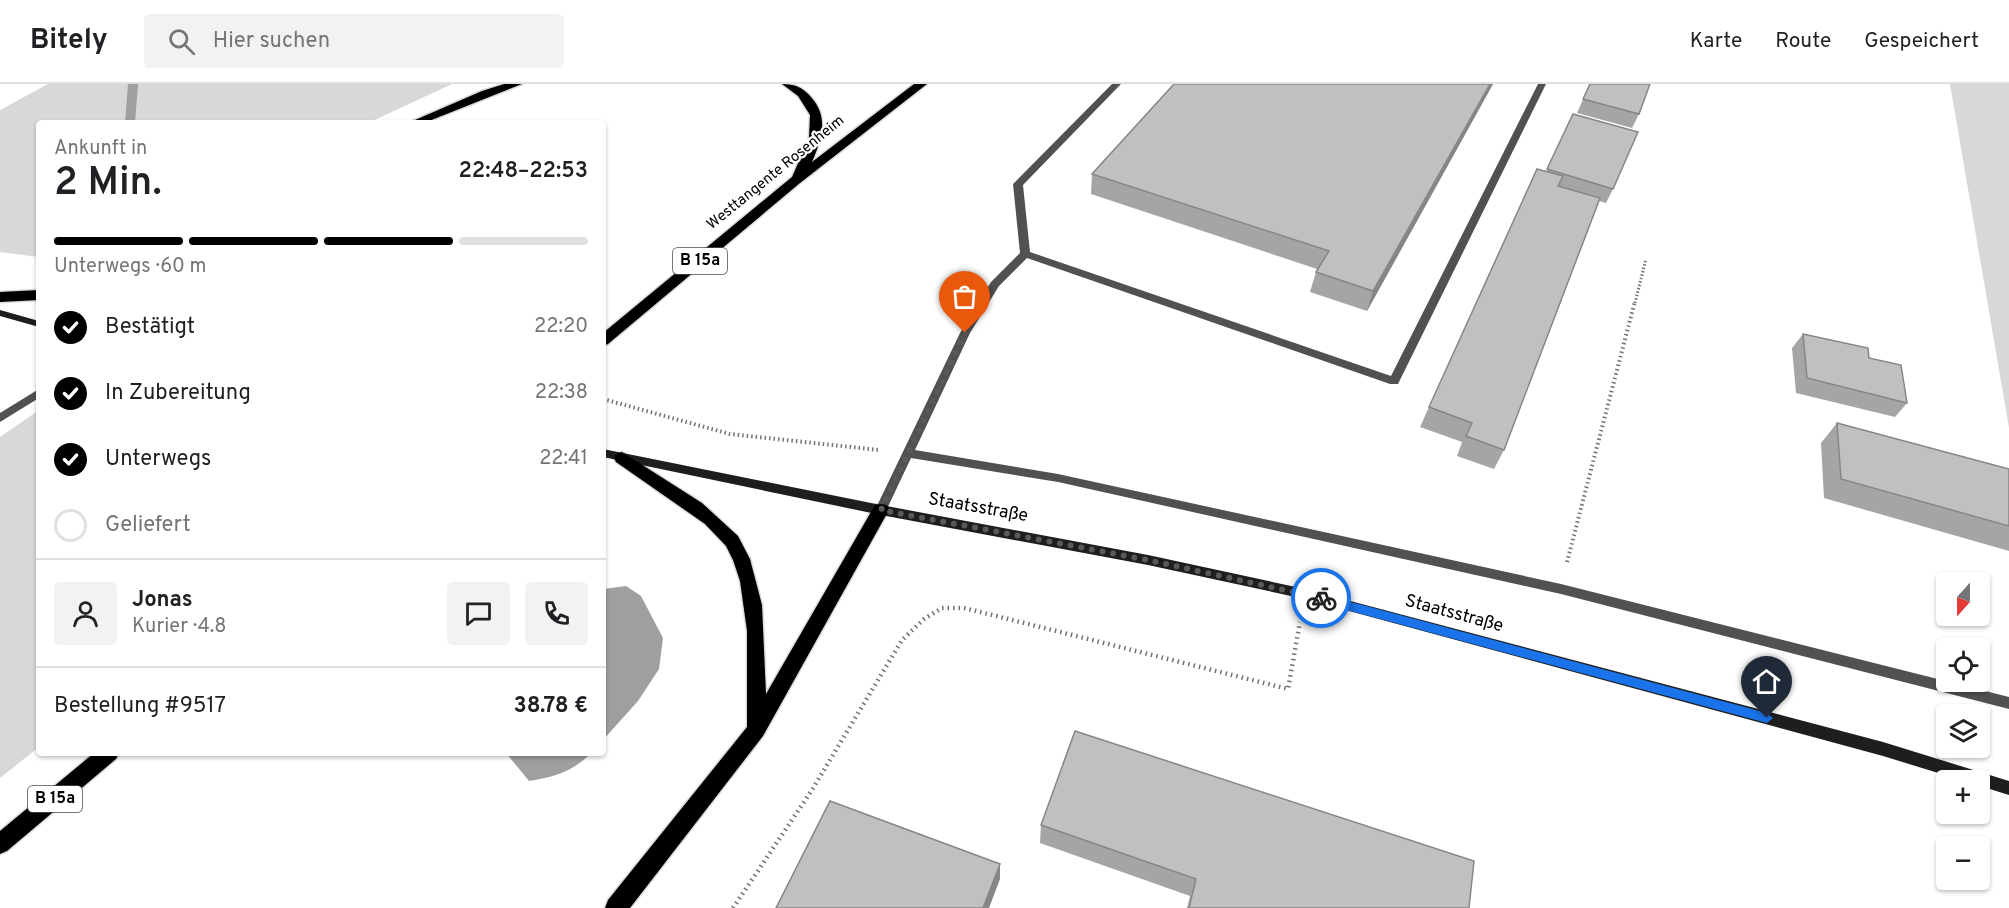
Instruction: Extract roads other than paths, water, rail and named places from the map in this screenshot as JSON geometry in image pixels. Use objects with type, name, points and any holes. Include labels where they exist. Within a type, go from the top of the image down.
[{"type":"highway","points":[[421,120],[486,93],[516,84]]},
{"type":"highway","points":[[788,84],[802,92],[814,106],[819,120],[814,144],[796,180]]},
{"type":"highway","name":"Westtangente Rosenheim","points":[[606,338],[796,180],[921,84]]},
{"type":"highway","points":[[0,297],[36,295]]},
{"type":"highway","points":[[622,458],[705,516],[732,541],[744,569],[752,600],[758,664],[756,730]]},
{"type":"highway","points":[[616,908],[756,730],[881,510]]},
{"type":"highway","name":"B 15a","points":[[0,844],[105,756]]},
{"type":"main road","points":[[0,314],[36,323]]},
{"type":"main road","name":"Staatsstraße","points":[[606,454],[881,510],[1148,560],[1305,594],[1883,749],[2009,788]]},
{"type":"street","points":[[1025,254],[1018,184],[1117,84]]},
{"type":"street","points":[[1025,254],[1394,381],[1542,84]]},
{"type":"street","points":[[881,510],[965,333],[994,284],[1025,254]]},
{"type":"street","points":[[0,418],[36,395]]},
{"type":"street","points":[[907,453],[1058,478],[1561,589],[2009,703]]},
{"type":"waterway","points":[[130,120],[133,84]]}]
